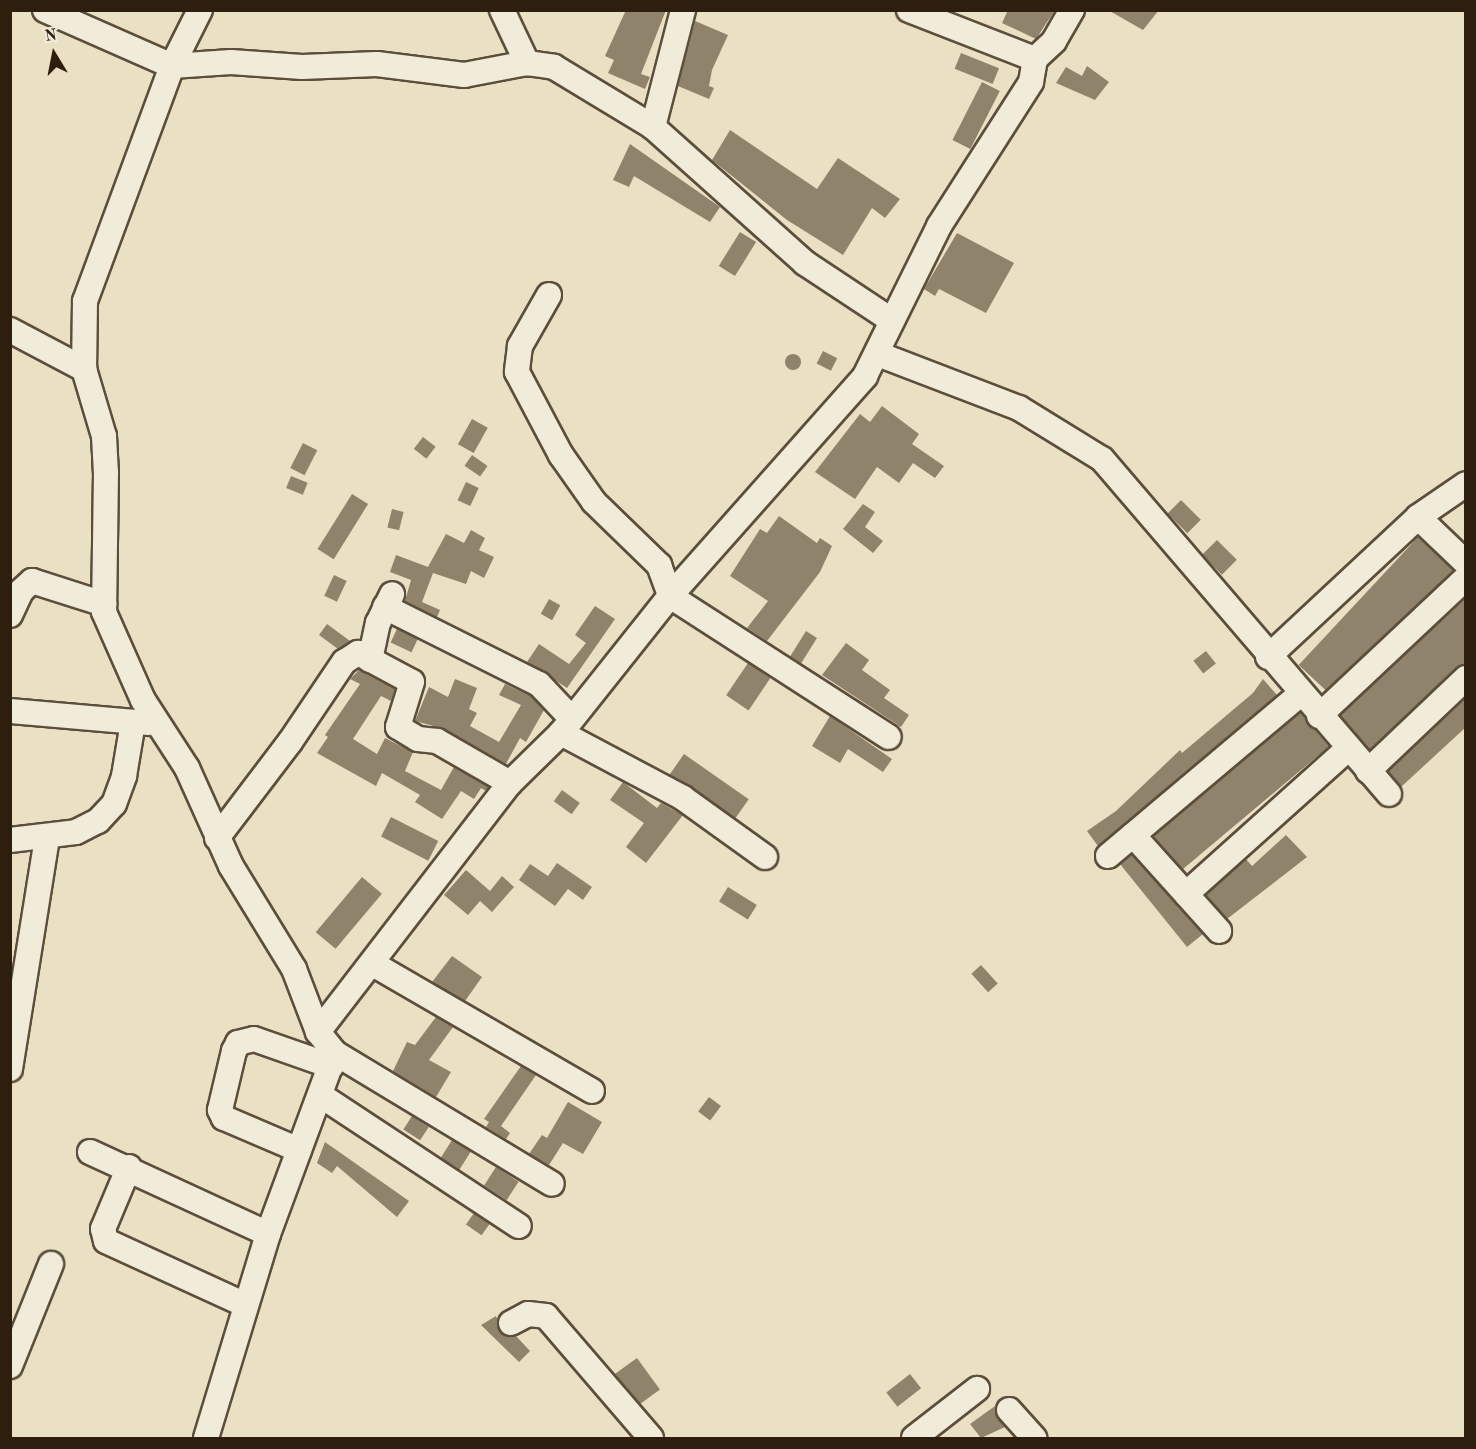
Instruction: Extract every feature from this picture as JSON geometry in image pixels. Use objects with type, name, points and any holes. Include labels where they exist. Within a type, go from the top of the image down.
[{"type":"street","points":[[45,10],[172,66],[231,62],[302,67],[377,64],[464,75],[527,63],[572,74],[653,127],[805,263],[891,320]]},
{"type":"street","points":[[200,10],[172,66],[93,271],[85,301],[84,369],[104,436],[104,604],[109,627],[143,700],[162,725],[187,768],[217,838],[294,969],[318,1032],[333,1060],[268,1234],[206,1438]]},
{"type":"street","points":[[502,10],[527,63]]},
{"type":"street","points":[[653,127],[683,10]]},
{"type":"street","points":[[909,10],[1035,59]]},
{"type":"street","points":[[318,1032],[373,964],[510,783],[566,725],[670,596],[845,403],[878,354],[891,320],[939,226],[1031,82],[1035,59],[1054,41],[1072,10]]},
{"type":"street","points":[[549,296],[520,346],[517,372],[561,455],[594,502],[659,565],[670,596],[889,737]]},
{"type":"street","points":[[10,330],[84,369]]},
{"type":"street","points":[[878,354],[1019,408],[1102,459],[1125,481],[1299,695],[1389,794]]},
{"type":"street","points":[[1268,657],[1418,517],[1466,484]]},
{"type":"street","points":[[1418,517],[1466,563]]},
{"type":"street","points":[[1319,716],[1466,578]]},
{"type":"street","points":[[10,615],[21,591],[32,581],[104,604]]},
{"type":"street","points":[[370,660],[389,600],[538,684],[566,725],[683,798],[765,857]]},
{"type":"street","points":[[217,838],[291,742],[344,662],[358,653],[412,682],[398,727],[418,739],[437,741],[510,783]]},
{"type":"street","points":[[1368,771],[1466,678]]},
{"type":"street","points":[[1108,856],[1299,695]]},
{"type":"street","points":[[10,711],[162,725]]},
{"type":"street","points":[[10,840],[47,837],[98,821],[114,804],[124,777],[133,722]]},
{"type":"street","points":[[1186,894],[1349,748]]},
{"type":"street","points":[[1133,835],[1219,931]]},
{"type":"street","points":[[10,1070],[47,837]]},
{"type":"street","points":[[373,964],[592,1092]]},
{"type":"street","points":[[299,1150],[224,1118],[220,1110],[238,1043],[254,1039],[333,1060],[552,1184]]},
{"type":"street","points":[[320,1095],[519,1226]]},
{"type":"street","points":[[90,1152],[129,1167],[268,1234]]},
{"type":"street","points":[[129,1167],[103,1229],[106,1241],[246,1305]]},
{"type":"street","points":[[10,1366],[51,1264]]},
{"type":"street","points":[[511,1323],[528,1314],[546,1316],[651,1438]]},
{"type":"street","points":[[914,1438],[977,1389]]},
{"type":"street","points":[[1009,1410],[1034,1438]]},
{"type":"building","points":[[626,10],[666,10],[641,74],[650,77],[645,89],[608,73],[614,60],[605,56]]},
{"type":"building","points":[[1008,10],[1055,10],[1036,39],[1002,23]]},
{"type":"building","points":[[1108,10],[1159,10],[1143,30]]},
{"type":"building","points":[[695,21],[728,35],[712,70],[709,86],[714,88],[709,99],[678,86]]},
{"type":"building","points":[[961,53],[999,68],[993,84],[955,69]]},
{"type":"building","points":[[1087,66],[1109,82],[1095,100],[1056,83],[1066,67],[1082,76]]},
{"type":"building","points":[[982,82],[1000,91],[970,149],[952,140]]},
{"type":"building","points":[[730,130],[817,189],[838,158],[900,199],[885,218],[872,208],[843,255],[787,220],[712,160]]},
{"type":"building","points":[[630,144],[720,207],[710,222],[634,176],[629,187],[613,180]]},
{"type":"building","points":[[740,232],[756,242],[735,276],[719,266]]},
{"type":"building","points":[[957,233],[1014,263],[986,313],[939,289],[935,296],[924,289]]},
{"type":"building","points":[[823,351],[837,358],[831,371],[817,363]]},
{"type":"building","points":[[793,354],[799,356],[801,362],[799,368],[793,370],[787,368],[785,362],[787,356]]},
{"type":"building","points":[[882,406],[919,434],[912,444],[944,466],[935,478],[913,463],[899,483],[877,467],[855,499],[815,472],[860,414],[870,422]]},
{"type":"building","points":[[472,419],[488,428],[474,453],[458,444]]},
{"type":"building","points":[[423,437],[436,447],[426,459],[414,449]]},
{"type":"building","points":[[303,443],[317,450],[305,475],[290,468]]},
{"type":"building","points":[[472,455],[488,466],[480,477],[465,466]]},
{"type":"building","points":[[291,476],[308,483],[303,495],[286,488]]},
{"type":"building","points":[[466,482],[479,488],[470,506],[458,500]]},
{"type":"building","points":[[352,494],[368,504],[334,559],[318,549]]},
{"type":"building","points":[[1181,500],[1201,520],[1187,533],[1168,513]]},
{"type":"building","points":[[863,504],[875,512],[865,527],[883,541],[873,553],[843,529]]},
{"type":"building","points":[[392,509],[404,512],[399,530],[387,527]]},
{"type":"building","points":[[779,516],[817,543],[820,538],[832,546],[820,572],[767,641],[747,628],[768,601],[730,576],[760,529],[767,533]]},
{"type":"building","points":[[471,530],[485,538],[479,550],[494,557],[484,578],[471,571],[466,584],[433,573],[422,602],[440,610],[437,617],[405,601],[411,580],[390,572],[396,555],[428,567],[446,534],[464,543]]},
{"type":"building","points":[[1418,537],[1453,570],[1334,698],[1299,665]]},
{"type":"building","points":[[1217,540],[1237,560],[1222,575],[1202,555]]},
{"type":"building","points":[[334,575],[347,581],[337,602],[324,596]]},
{"type":"building","points":[[1466,598],[1466,664],[1370,750],[1340,715]]},
{"type":"building","points":[[549,599],[560,605],[552,620],[541,614]]},
{"type":"building","points":[[595,606],[615,619],[567,688],[527,662],[539,644],[569,664],[586,643],[575,635]]},
{"type":"building","points":[[327,624],[350,641],[338,649],[319,635]]},
{"type":"building","points":[[397,629],[418,639],[412,652],[391,643]]},
{"type":"building","points":[[806,631],[817,638],[801,663],[790,656]]},
{"type":"building","points":[[846,643],[869,660],[862,670],[890,690],[884,698],[909,715],[901,727],[822,675]]},
{"type":"building","points":[[1206,651],[1216,664],[1203,673],[1193,661]]},
{"type":"building","points":[[748,663],[770,678],[749,710],[726,695]]},
{"type":"building","points":[[359,670],[395,689],[391,701],[381,696],[353,739],[377,754],[385,738],[413,752],[405,771],[441,790],[454,767],[489,787],[486,791],[481,788],[474,799],[461,791],[442,819],[415,802],[420,795],[382,773],[376,786],[317,753],[328,737],[325,735],[360,684],[350,679]]},
{"type":"building","points":[[455,679],[477,688],[469,709],[477,713],[470,726],[499,742],[521,705],[499,695],[505,684],[531,696],[544,710],[526,742],[520,738],[506,764],[444,729],[415,721],[429,687],[448,697]]},
{"type":"building","points":[[1263,679],[1277,695],[1098,846],[1087,831],[1116,811],[1180,750],[1182,753],[1253,693]]},
{"type":"building","points":[[1466,698],[1466,727],[1401,787],[1388,771]]},
{"type":"building","points":[[1300,712],[1329,746],[1182,870],[1153,835]]},
{"type":"building","points":[[830,716],[892,759],[883,772],[848,749],[840,763],[812,746]]},
{"type":"building","points":[[684,754],[749,799],[734,820],[670,774]]},
{"type":"building","points":[[623,782],[657,808],[661,803],[683,815],[646,863],[626,847],[644,823],[610,800]]},
{"type":"building","points":[[562,790],[580,803],[572,814],[554,801]]},
{"type":"building","points":[[391,817],[438,841],[428,861],[381,837]]},
{"type":"building","points":[[1286,835],[1307,857],[1227,919],[1206,895],[1246,859],[1252,866]]},
{"type":"building","points":[[1132,855],[1203,934],[1187,947],[1120,864]]},
{"type":"building","points":[[557,863],[592,887],[583,900],[568,889],[555,906],[519,880],[530,864],[548,876]]},
{"type":"building","points":[[466,870],[490,891],[502,876],[514,887],[492,912],[480,901],[468,915],[444,895]]},
{"type":"building","points":[[362,877],[382,894],[336,949],[316,932]]},
{"type":"building","points":[[728,887],[757,905],[748,919],[719,901]]},
{"type":"building","points":[[452,956],[482,977],[465,1001],[432,982]]},
{"type":"building","points":[[981,965],[998,984],[988,992],[971,974]]},
{"type":"building","points":[[436,1017],[453,1027],[429,1060],[451,1072],[436,1097],[393,1071],[407,1042],[415,1045]]},
{"type":"building","points":[[521,1066],[536,1075],[501,1126],[510,1133],[506,1139],[486,1127],[489,1122],[484,1119]]},
{"type":"building","points":[[709,1097],[721,1106],[710,1120],[698,1111]]},
{"type":"building","points":[[568,1102],[602,1122],[583,1154],[563,1143],[549,1165],[529,1154],[542,1135],[547,1138]]},
{"type":"building","points":[[412,1116],[429,1127],[420,1140],[403,1129]]},
{"type":"building","points":[[452,1140],[471,1152],[460,1169],[441,1158]]},
{"type":"building","points":[[325,1142],[409,1201],[397,1217],[337,1166],[332,1173],[317,1163]]},
{"type":"building","points":[[496,1167],[519,1182],[507,1200],[484,1185]]},
{"type":"building","points":[[474,1213],[490,1224],[482,1235],[466,1224]]},
{"type":"building","points":[[496,1316],[503,1335],[516,1336],[530,1351],[519,1362],[481,1325]]},
{"type":"building","points":[[637,1358],[660,1390],[638,1405],[615,1374]]},
{"type":"building","points":[[910,1374],[921,1388],[897,1407],[886,1392]]},
{"type":"building","points":[[995,1406],[1005,1427],[981,1438],[970,1424]]}]
